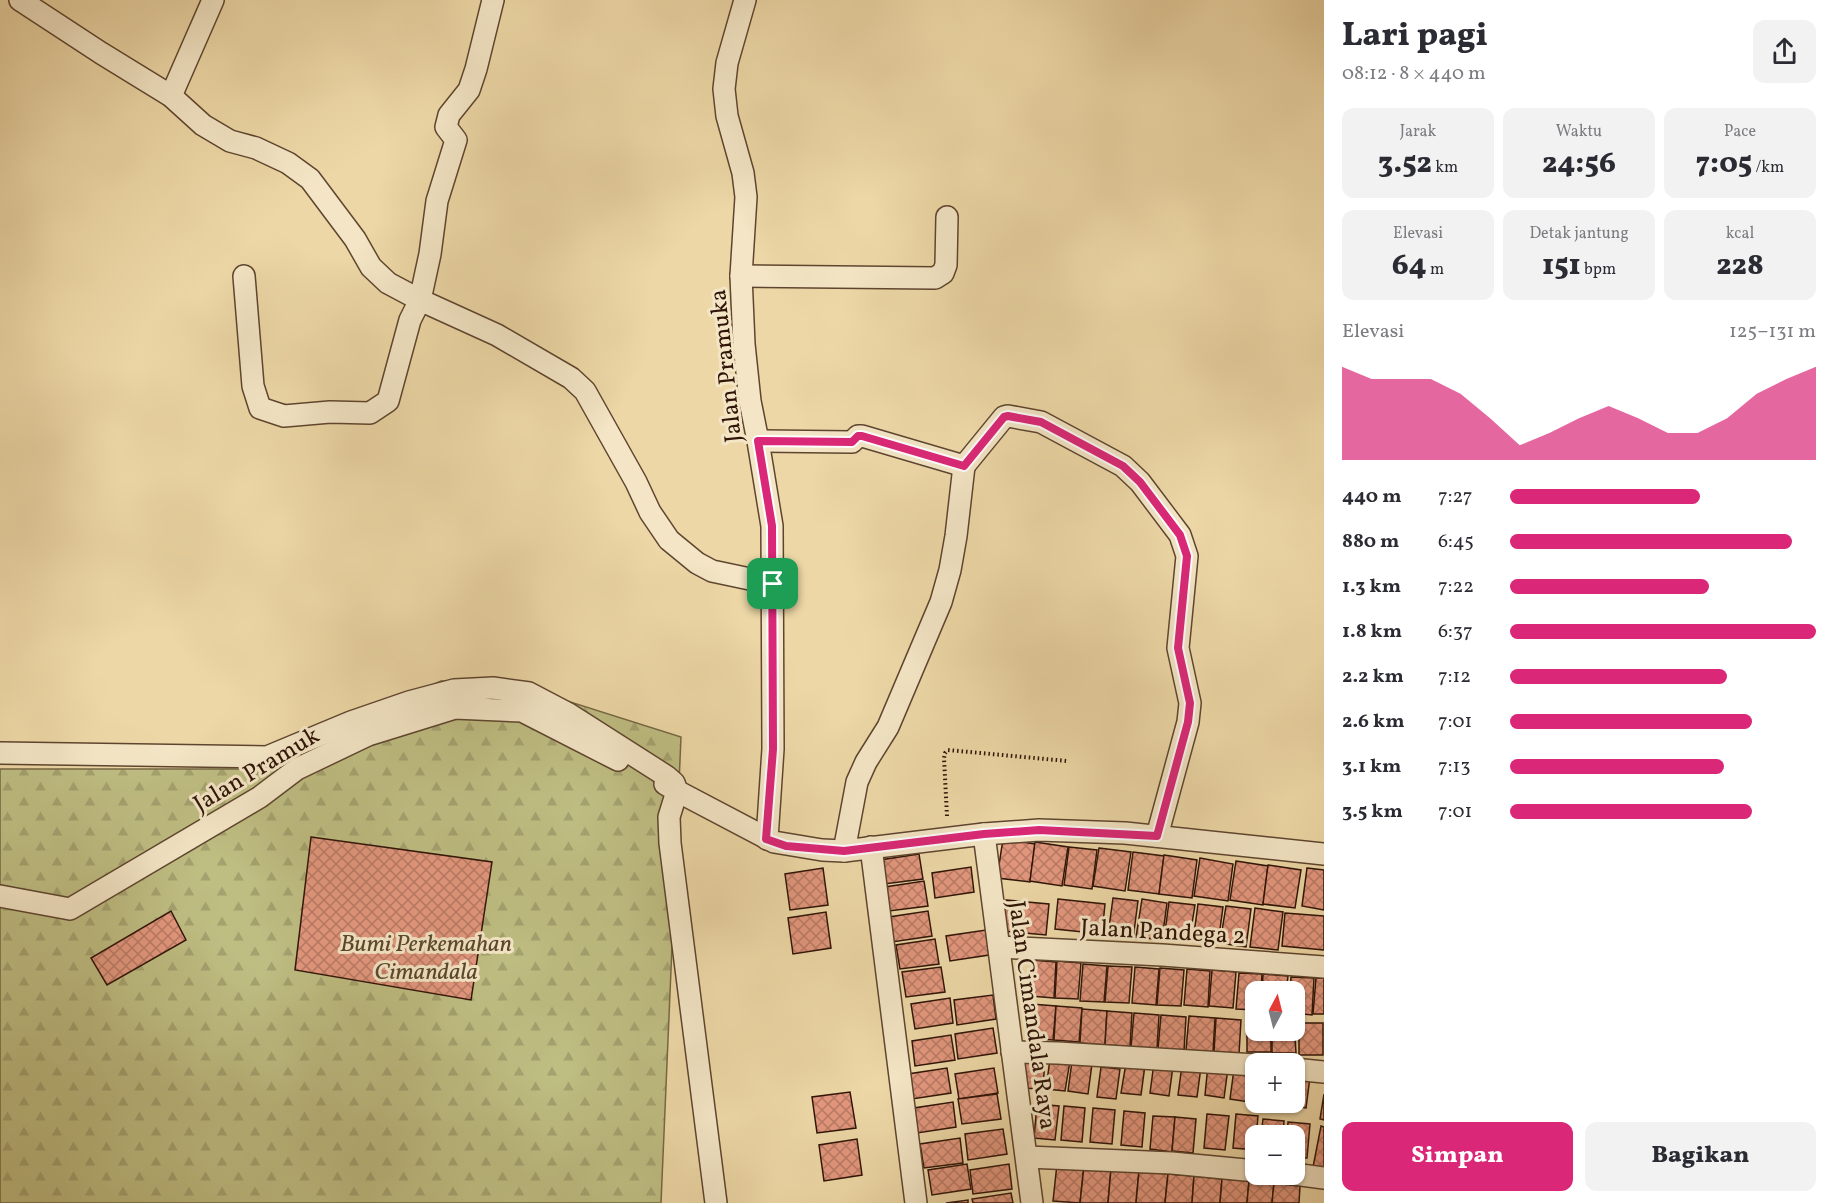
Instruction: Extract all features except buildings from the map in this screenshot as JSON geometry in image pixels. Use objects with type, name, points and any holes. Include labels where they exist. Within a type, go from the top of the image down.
[{"type":"street","points":[[20,0],[171,96],[203,125],[230,141],[256,148],[288,163],[310,180],[355,239],[371,267],[388,284],[497,335],[570,378],[585,391],[636,482],[650,512],[669,540],[712,571],[773,584]]},
{"type":"street","points":[[171,96],[213,0]]},
{"type":"street","points":[[244,276],[253,386],[260,408],[284,416],[330,412],[370,413],[388,401],[410,320],[420,300],[430,254],[437,201],[456,140],[446,127],[449,115],[469,90],[493,0]]},
{"type":"street","name":"Jalan Pramuka","points":[[740,2],[724,89],[727,116],[743,173],[746,197],[741,276],[750,401],[772,526],[773,749],[766,839]]},
{"type":"street","points":[[741,276],[935,278],[943,273],[946,265],[947,217]]},
{"type":"street","points":[[844,851],[857,782],[866,762],[888,728],[941,602],[956,536],[964,466],[1004,417],[1008,416],[1034,420],[1123,466],[1140,482],[1180,535],[1187,556],[1178,648],[1190,703],[1188,722],[1157,836]]},
{"type":"street","points":[[758,441],[852,442],[858,436],[862,436],[964,466]]},
{"type":"street","points":[[0,753],[267,758],[351,722],[409,702],[454,690],[493,688],[529,693],[569,714],[666,776],[674,783],[677,791],[669,817],[670,843],[716,1203]]},
{"type":"street","name":"Jalan Pramuk","points":[[0,896],[69,909],[260,797],[297,769],[368,735],[455,708],[522,711],[766,839],[786,846],[844,851],[984,834],[1039,830],[1157,836],[1324,854]]},
{"type":"street","name":"Jalan Cimandala Raya","points":[[984,834],[1032,1203]]},
{"type":"street","points":[[871,847],[916,1203]]},
{"type":"street","name":"Jalan Pandega 2","points":[[999,947],[1162,955],[1324,967]]},
{"type":"street","points":[[1012,1052],[1245,1064]]},
{"type":"street","points":[[1305,1070],[1324,1072]]},
{"type":"street","points":[[1027,1157],[1172,1163],[1245,1170]]},
{"type":"street","points":[[1305,1175],[1324,1178]]},
{"type":"path","points":[[948,838],[944,758],[948,750],[1067,761]]},
{"type":"green space","name":"Bumi Perkemahan Cimandala","points":[[501,680],[681,737],[661,1203],[0,1203],[0,769],[246,769],[441,681]]},
{"type":"route","points":[[1008,416],[1041,422],[1123,466],[1140,482],[1180,535],[1187,556],[1178,648],[1190,703],[1188,722],[1157,836],[1039,830],[984,834],[844,851],[786,846],[766,839],[773,749],[773,584],[772,526],[758,441],[852,442],[858,436],[862,436],[964,466],[1004,417],[1008,416]]}]
